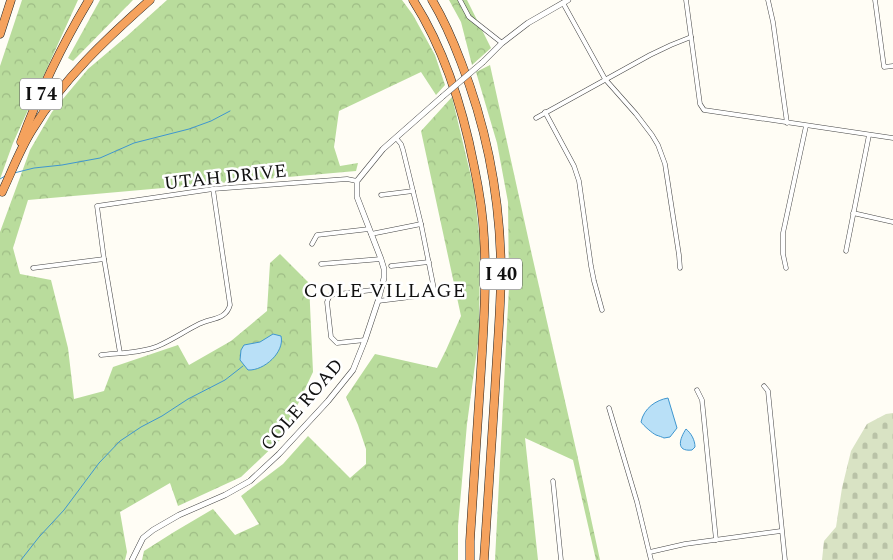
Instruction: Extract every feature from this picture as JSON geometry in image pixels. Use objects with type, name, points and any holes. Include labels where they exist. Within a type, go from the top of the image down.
[{"type":"highway","points":[[0,34],[10,0]]},
{"type":"highway","name":"I 74","points":[[1,196],[27,125],[45,84],[89,0]]},
{"type":"highway","points":[[1,196],[31,132],[53,98],[93,53],[150,0]]},
{"type":"highway","name":"I 40","points":[[432,0],[456,48],[470,84],[494,176],[499,223],[501,270],[499,318],[484,560]]},
{"type":"highway","name":"I 40","points":[[413,2],[434,39],[460,106],[471,147],[479,191],[484,236],[486,282],[470,560]]},
{"type":"street","points":[[460,0],[469,17],[502,43]]},
{"type":"street","points":[[686,0],[700,104],[704,110],[893,138]]},
{"type":"street","points":[[768,0],[787,123]]},
{"type":"street","points":[[874,0],[884,67],[893,66]]},
{"type":"street","points":[[357,181],[383,149],[483,62],[502,43],[528,23],[565,1],[605,79],[636,114],[658,144],[665,164],[680,268]]},
{"type":"street","points":[[536,118],[664,48],[691,37]]},
{"type":"street","points":[[545,112],[574,166],[579,181],[592,273],[602,310]]},
{"type":"street","points":[[786,268],[782,248],[783,233],[806,126]]},
{"type":"street","points":[[846,251],[870,135]]},
{"type":"street","points":[[378,301],[435,294],[421,224],[403,150],[396,138]]},
{"type":"street","name":"UTAH DRIVE","points":[[104,259],[97,206],[213,189],[347,179],[357,181]]},
{"type":"street","name":"COLE ROAD","points":[[132,560],[140,543],[147,534],[179,515],[242,486],[259,474],[300,432],[347,378],[357,361],[384,278],[381,259],[357,197],[357,181]]},
{"type":"street","points":[[101,355],[157,346],[200,324],[224,315],[228,311],[230,305],[213,189]]},
{"type":"street","points":[[381,195],[413,191]]},
{"type":"street","points":[[853,212],[893,222]]},
{"type":"street","points":[[312,244],[317,235],[371,232],[421,224]]},
{"type":"street","points":[[33,268],[104,259],[120,353]]},
{"type":"street","points":[[321,264],[381,259]]},
{"type":"street","points":[[391,266],[429,262]]},
{"type":"street","points":[[363,340],[336,344],[331,337],[327,302],[330,296],[381,290]]},
{"type":"street","points":[[764,386],[768,391],[785,560]]},
{"type":"street","points":[[697,390],[702,400],[716,540]]},
{"type":"street","points":[[609,408],[638,502],[651,560]]},
{"type":"street","points":[[553,480],[561,560]]},
{"type":"street","points":[[650,552],[781,531]]},
{"type":"green space","points":[[22,0],[78,0],[13,143],[0,179],[0,66]]},
{"type":"green space","points":[[100,0],[133,0],[73,61],[68,58]]},
{"type":"green space","points":[[167,0],[402,0],[413,15],[435,55],[445,85],[436,95],[421,72],[339,111],[334,147],[340,166],[358,163],[356,171],[28,200],[13,248],[20,274],[51,280],[68,348],[74,399],[104,391],[113,367],[178,345],[189,365],[231,341],[267,311],[270,263],[280,254],[309,283],[313,372],[282,438],[241,477],[178,506],[170,483],[120,512],[127,552],[125,560],[0,560],[0,232],[30,150],[52,112],[88,69]]},
{"type":"green space","points":[[449,0],[467,0],[491,48],[472,65],[461,22]]},
{"type":"green space","points":[[490,65],[600,560],[596,560],[573,460],[525,438],[538,560],[495,560],[509,287],[508,202],[497,143],[476,72]]},
{"type":"green space","points":[[452,97],[474,189],[480,243],[479,335],[467,424],[458,526],[458,560],[142,560],[144,551],[213,509],[235,535],[259,524],[241,496],[283,464],[308,436],[350,478],[366,464],[366,449],[346,397],[375,354],[437,368],[461,316],[421,131]]},
{"type":"green space","points":[[893,413],[893,560],[822,560],[824,541],[836,527],[842,488],[851,451],[867,424],[886,414]]},
{"type":"water","points":[[273,334],[281,336],[280,348],[277,354],[267,364],[248,370],[240,360],[241,350],[244,345],[260,342]]},
{"type":"water","points":[[668,398],[677,428],[670,437],[664,438],[652,433],[641,422],[651,406]]},
{"type":"water","points":[[686,429],[694,442],[695,447],[692,450],[683,449],[680,444]]},
{"type":"waterway","points":[[14,173],[100,158],[134,143],[189,129],[211,121],[230,111]]},
{"type":"waterway","points":[[0,179],[5,176]]},
{"type":"waterway","points":[[21,560],[64,510],[99,463],[120,441],[188,399],[225,380],[243,366]]},
{"type":"district","name":"COLE VILLAGE","points":[[385,290]]}]
